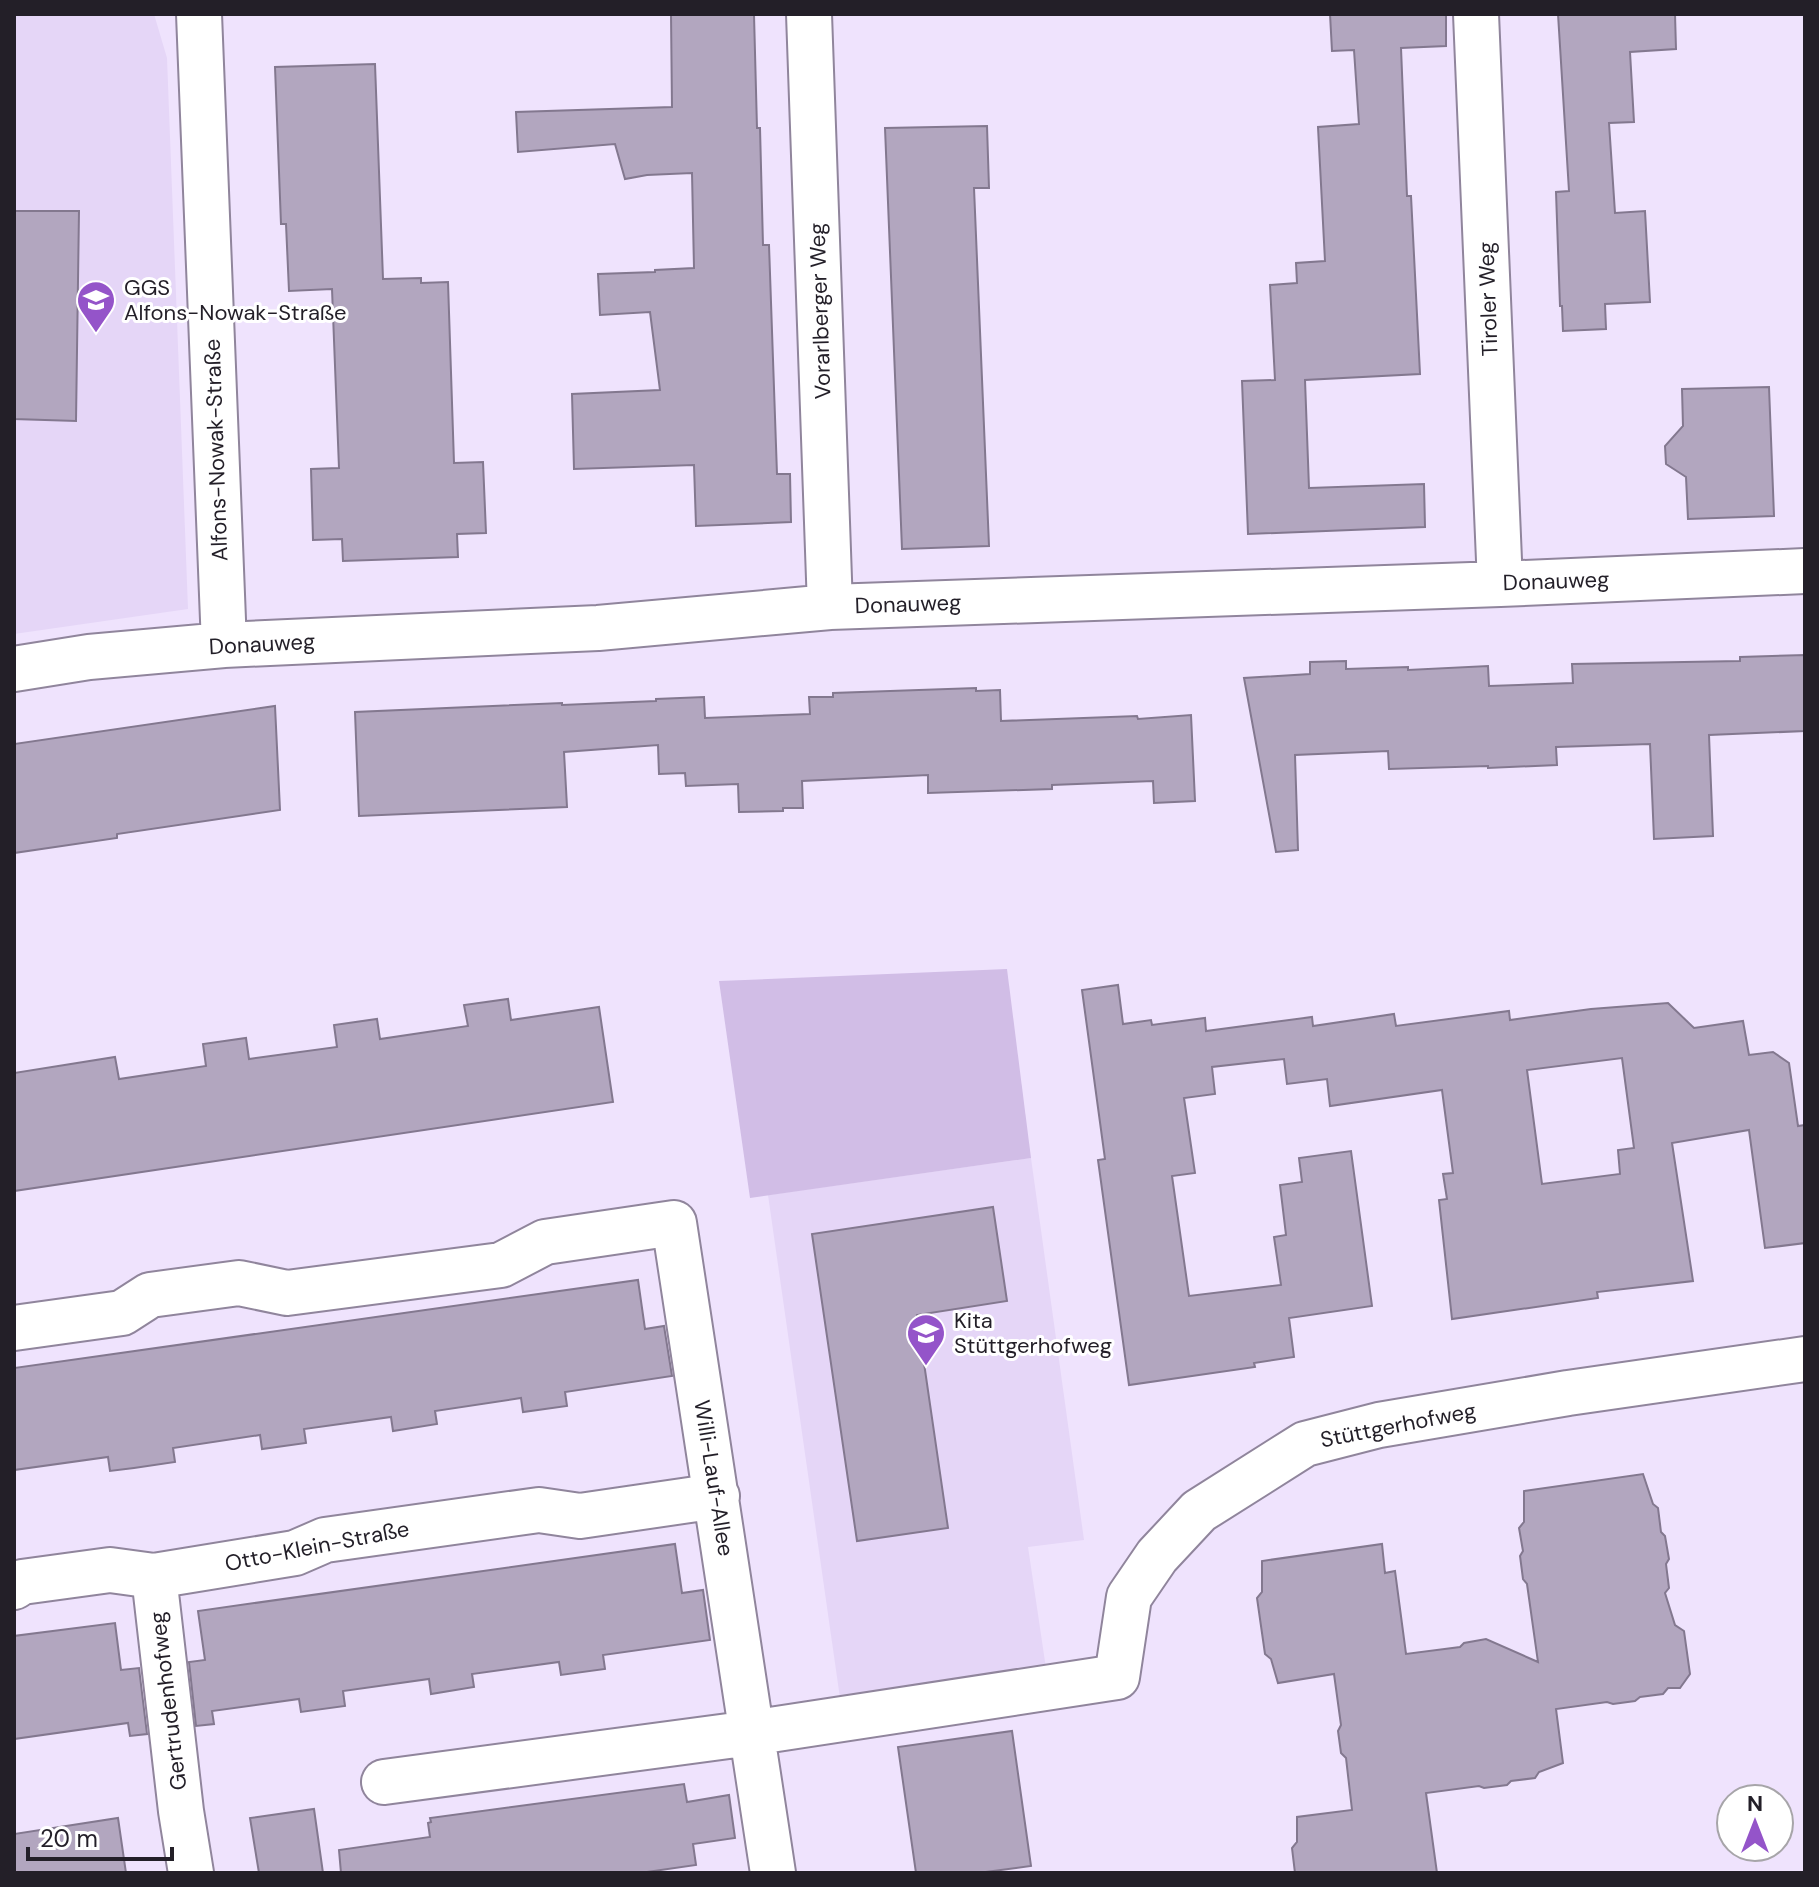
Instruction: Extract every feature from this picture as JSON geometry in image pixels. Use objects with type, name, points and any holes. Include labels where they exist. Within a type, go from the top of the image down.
[{"type":"street","name":"Alfons-Nowak-Straße","points":[[199,14],[224,645]]},
{"type":"street","name":"Vorarlberger Weg","points":[[809,14],[830,607]]},
{"type":"street","name":"Tiroler Weg","points":[[1476,14],[1500,584]]},
{"type":"street","name":"Donauweg","points":[[14,669],[89,657],[224,645],[598,628],[830,607],[1805,571]]},
{"type":"street","name":"Willi-Lauf-Allee","points":[[14,1328],[122,1313],[150,1295],[239,1283],[287,1293],[501,1265],[545,1242],[674,1223],[773,1873]]},
{"type":"street","name":"Stüttgerhofweg","points":[[751,1733],[1117,1677],[1129,1597],[1157,1556],[1199,1511],[1305,1444],[1379,1425],[1805,1359]]},
{"type":"street","name":"Otto-Klein-Straße","points":[[14,1587],[22,1582],[110,1570],[154,1576],[295,1553],[325,1540],[539,1510],[580,1516],[717,1496]]},
{"type":"street","name":"Gertrudenhofweg","points":[[154,1576],[191,1873]]},
{"type":"street","points":[[384,1782],[751,1733]]},
{"type":"shaded area","name":"GGS Alfons-Nowak-Straße","points":[[14,14],[154,14],[167,58],[188,609],[14,634]]},
{"type":"shaded area","points":[[1007,969],[1031,1158],[750,1198],[719,981]]},
{"type":"shaded area","name":"Kita Stüttgerhofweg","points":[[1031,1158],[1084,1540],[1028,1547],[1047,1675],[841,1705],[768,1195]]},
{"type":"building","points":[[671,14],[754,15],[763,245],[769,245],[777,474],[790,474],[791,522],[696,526],[694,465],[574,469],[572,394],[660,390],[650,312],[600,315],[598,274],[694,268],[692,173],[625,179],[615,144],[518,152],[516,112],[672,107]]},
{"type":"building","points":[[1330,14],[1446,14],[1446,46],[1401,48],[1407,196],[1411,196],[1420,374],[1305,380],[1309,488],[1424,484],[1425,527],[1248,534],[1242,381],[1275,380],[1270,285],[1297,283],[1296,263],[1325,261],[1318,127],[1359,124],[1354,50],[1332,51]]},
{"type":"building","points":[[1558,14],[1675,14],[1676,49],[1630,52],[1634,122],[1609,123],[1615,213],[1645,211],[1650,302],[1605,304],[1606,329],[1563,331],[1556,192],[1569,191]]},
{"type":"building","points":[[375,64],[383,279],[421,278],[421,283],[448,282],[454,463],[483,462],[486,533],[457,534],[458,557],[343,561],[342,539],[313,540],[311,469],[339,468],[332,289],[289,291],[286,224],[281,224],[275,67]]},
{"type":"building","points":[[987,126],[989,188],[974,188],[989,546],[902,549],[885,128]]},
{"type":"building","points":[[14,211],[79,211],[76,421],[14,419]]},
{"type":"building","points":[[1769,387],[1774,516],[1688,519],[1686,477],[1666,464],[1665,446],[1683,426],[1682,389]]},
{"type":"building","points":[[1805,655],[1805,731],[1709,735],[1713,836],[1654,839],[1650,744],[1556,747],[1557,765],[1488,768],[1389,769],[1388,751],[1295,755],[1298,850],[1276,852],[1244,678],[1310,674],[1310,662],[1346,661],[1346,669],[1488,666],[1489,686],[1573,683],[1572,664],[1740,661],[1740,657]]},
{"type":"building","points":[[976,688],[976,691],[1000,690],[1001,721],[1191,715],[1195,801],[1154,803],[1153,781],[1052,785],[1052,789],[928,793],[928,775],[802,781],[803,808],[739,812],[738,784],[686,786],[685,773],[659,774],[658,745],[564,752],[567,807],[359,816],[355,712],[704,697],[705,718],[810,714],[809,697],[833,697],[833,693]]},
{"type":"building","points":[[275,706],[280,810],[14,853],[14,744]]},
{"type":"building","points":[[1118,985],[1123,1024],[1151,1020],[1152,1025],[1205,1018],[1206,1031],[1312,1017],[1313,1026],[1394,1014],[1396,1026],[1509,1011],[1510,1020],[1668,1003],[1694,1028],[1743,1021],[1749,1055],[1773,1052],[1789,1063],[1798,1126],[1805,1125],[1805,1243],[1765,1248],[1749,1130],[1672,1143],[1693,1281],[1597,1292],[1598,1298],[1452,1319],[1439,1200],[1447,1199],[1443,1174],[1453,1173],[1442,1090],[1330,1106],[1327,1079],[1287,1084],[1284,1059],[1212,1067],[1215,1094],[1184,1098],[1195,1173],[1172,1176],[1189,1296],[1281,1285],[1274,1237],[1286,1235],[1280,1185],[1302,1182],[1299,1158],[1351,1151],[1372,1306],[1289,1318],[1294,1357],[1254,1363],[1255,1367],[1129,1385],[1098,1160],[1105,1159],[1082,990]],"holes":[[[1622,1058],[1634,1148],[1618,1150],[1620,1174],[1542,1184],[1527,1070]]]},
{"type":"building","points":[[508,999],[511,1020],[599,1007],[613,1102],[14,1191],[14,1073],[115,1057],[119,1079],[206,1066],[203,1044],[246,1038],[249,1059],[337,1047],[334,1025],[377,1019],[380,1039],[468,1026],[464,1005]]},
{"type":"building","points":[[993,1207],[1007,1301],[917,1315],[948,1528],[857,1541],[812,1234]]},
{"type":"building","points":[[638,1280],[645,1329],[664,1326],[672,1376],[565,1392],[567,1406],[523,1412],[521,1398],[435,1411],[437,1424],[393,1431],[391,1417],[304,1429],[306,1443],[262,1449],[260,1435],[173,1448],[175,1462],[134,1468],[110,1471],[108,1457],[14,1470],[14,1368]]},
{"type":"building","points":[[1643,1474],[1653,1504],[1658,1508],[1661,1532],[1665,1536],[1669,1588],[1665,1593],[1675,1625],[1684,1631],[1690,1674],[1680,1688],[1668,1688],[1663,1694],[1640,1697],[1635,1701],[1556,1709],[1563,1763],[1539,1772],[1535,1778],[1511,1781],[1507,1785],[1426,1793],[1437,1873],[1295,1873],[1292,1848],[1297,1842],[1297,1817],[1352,1810],[1346,1758],[1341,1753],[1338,1731],[1341,1725],[1334,1674],[1278,1683],[1271,1659],[1265,1654],[1257,1598],[1262,1592],[1262,1561],[1382,1544],[1385,1573],[1395,1571],[1406,1654],[1460,1647],[1464,1643],[1486,1639],[1538,1662],[1520,1556],[1523,1551],[1519,1528],[1524,1522],[1524,1491]]},
{"type":"building","points":[[675,1544],[682,1593],[703,1590],[710,1640],[603,1655],[605,1669],[561,1675],[559,1662],[472,1674],[474,1687],[431,1694],[429,1679],[343,1691],[345,1706],[301,1712],[299,1699],[212,1711],[214,1724],[196,1726],[189,1662],[205,1660],[198,1611]]},
{"type":"building","points":[[115,1623],[121,1670],[139,1668],[147,1734],[130,1736],[128,1723],[14,1739],[14,1636]]},
{"type":"building","points":[[1012,1731],[1031,1866],[978,1873],[916,1873],[898,1747]]},
{"type":"building","points":[[684,1784],[687,1802],[729,1795],[735,1838],[693,1844],[696,1865],[640,1873],[341,1873],[339,1850],[430,1837],[430,1818]]},
{"type":"building","points":[[314,1809],[323,1873],[259,1873],[250,1818]]},
{"type":"building","points":[[118,1818],[126,1873],[14,1873],[14,1834]]},
{"type":"place","name":"GGS Alfons-Nowak-Straße","points":[[96,334]]},
{"type":"place","name":"Kita Stüttgerhofweg","points":[[926,1367]]}]
